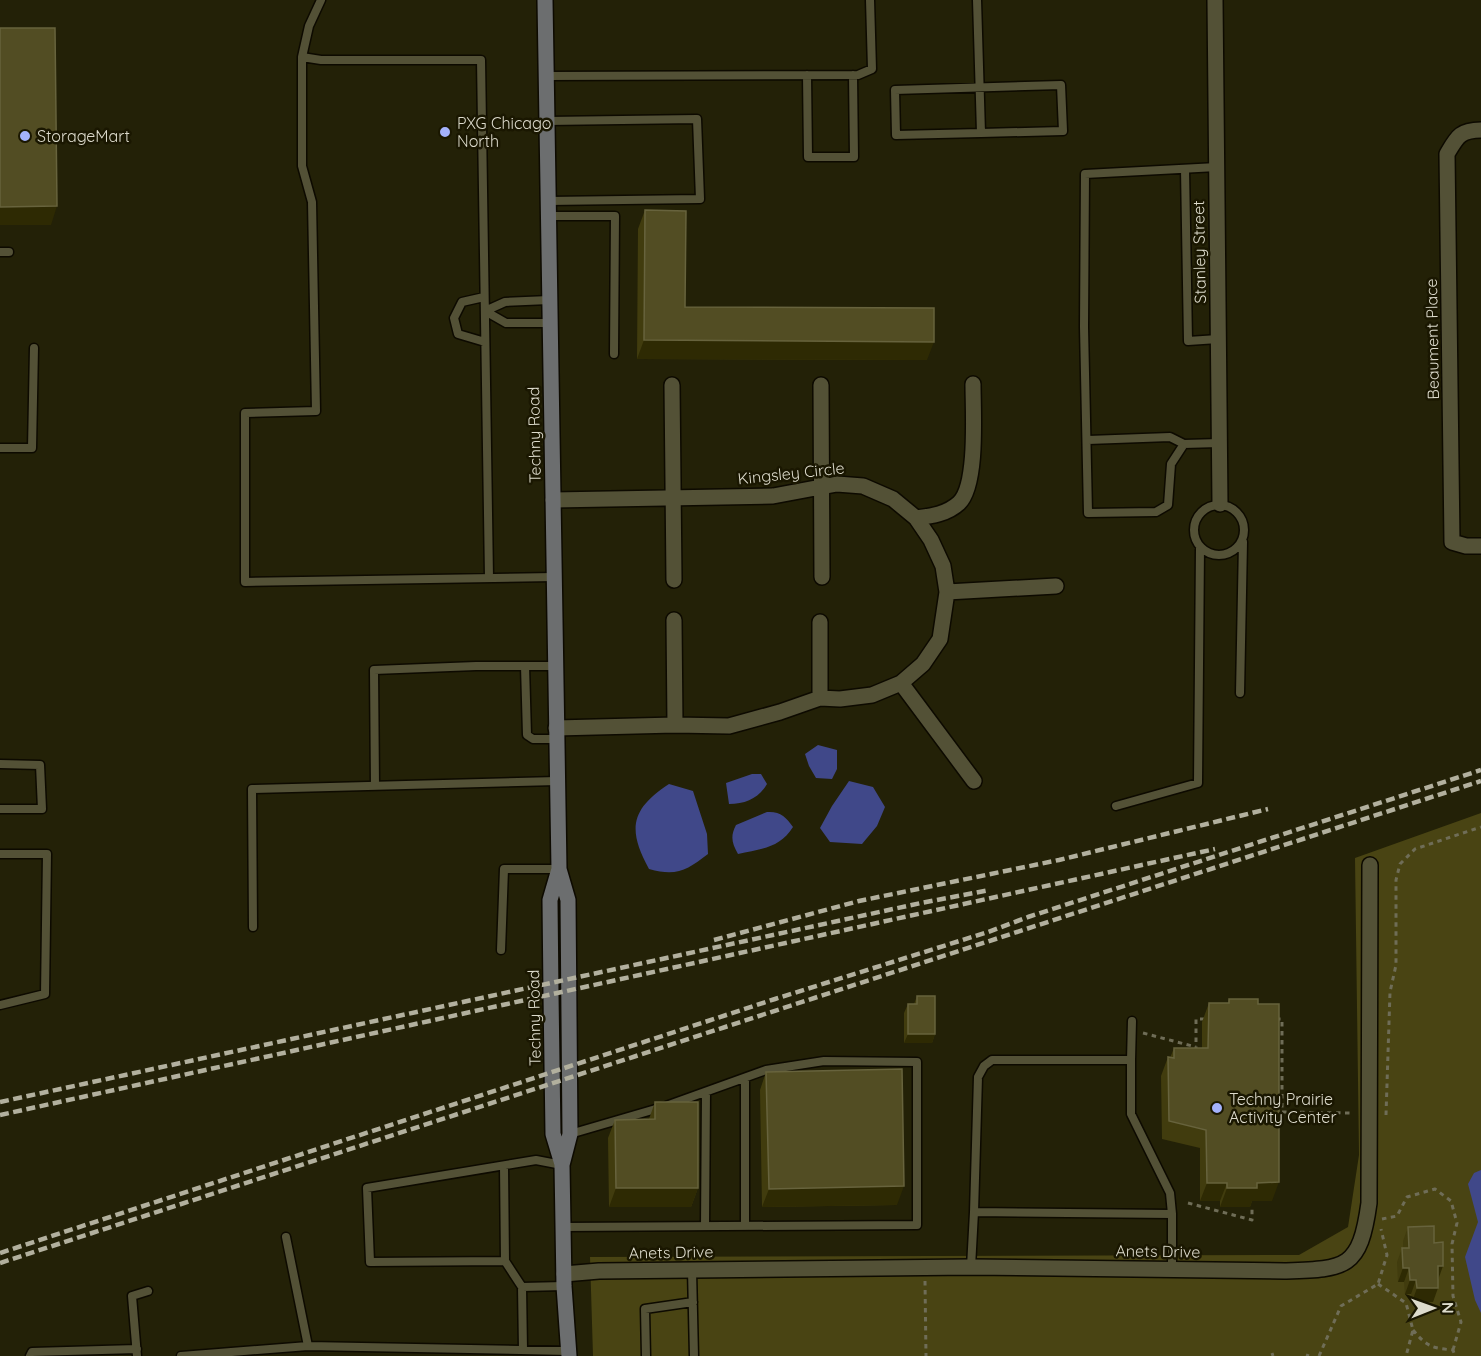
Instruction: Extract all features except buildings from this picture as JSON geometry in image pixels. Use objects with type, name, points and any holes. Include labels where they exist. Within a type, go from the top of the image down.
[{"type":"main road","name":"Techny Road","points":[[545,0],[559,870],[568,900],[570,1134],[562,1165]]},
{"type":"main road","name":"Techny Road","points":[[559,870],[550,900],[553,1134],[562,1165],[564,1280],[569,1353]]},
{"type":"street","name":"Stanley Street","points":[[1215,0],[1220,504]]},
{"type":"street","name":"Beaument Place","points":[[1481,130],[1469,130],[1456,137],[1447,154],[1452,542],[1466,546],[1481,546]]},
{"type":"street","points":[[916,518],[940,514],[961,502],[971,479],[973,384]]},
{"type":"street","points":[[672,385],[674,580]]},
{"type":"street","points":[[822,385],[822,577]]},
{"type":"street","name":"Kingsley Circle","points":[[553,500],[773,496],[837,484],[863,486],[893,500],[916,518],[931,540],[943,566],[947,592],[940,639],[922,664],[901,683],[872,695],[840,699],[820,698],[729,726],[675,725],[556,733]]},
{"type":"street","points":[[947,592],[1056,586]]},
{"type":"street","points":[[674,620],[675,725]]},
{"type":"street","points":[[820,622],[820,698]]},
{"type":"street","points":[[901,683],[974,781]]},
{"type":"street","name":"Anets Drive","points":[[564,1280],[599,1271],[925,1267],[1172,1270],[1322,1270],[1336,1268],[1348,1261],[1357,1250],[1365,1231],[1369,1203],[1370,865]]},
{"type":"lane","points":[[321,0],[309,26],[302,57],[303,166],[312,202],[316,411],[244,413],[245,582],[554,577]]},
{"type":"lane","points":[[546,76],[853,75],[868,73],[872,69],[870,0]]},
{"type":"lane","points":[[977,0],[981,132]]},
{"type":"lane","points":[[302,57],[321,60],[481,60],[489,578]]},
{"type":"lane","points":[[807,75],[808,157],[854,157],[853,75]]},
{"type":"lane","points":[[1061,85],[1063,131],[981,132],[896,135],[895,90],[1061,85]]},
{"type":"lane","points":[[547,121],[697,119],[699,199],[548,208]]},
{"type":"lane","points":[[1184,444],[1171,464],[1168,505],[1156,512],[1088,513],[1084,327],[1085,174],[1216,167]]},
{"type":"lane","points":[[1185,169],[1188,341],[1218,339]]},
{"type":"lane","points":[[548,208],[615,216],[614,354]]},
{"type":"lane","points":[[484,297],[462,302],[454,318],[458,334],[485,342]]},
{"type":"lane","points":[[485,311],[505,302],[549,300]]},
{"type":"lane","points":[[485,311],[506,323],[550,323]]},
{"type":"lane","points":[[0,448],[32,448],[34,348]]},
{"type":"lane","points":[[1088,440],[1170,437],[1184,444],[1219,443]]},
{"type":"lane","points":[[1116,806],[1198,783],[1200,547],[1193,531],[1194,523],[1204,509],[1220,504],[1234,509],[1240,515],[1245,530],[1239,546],[1232,552],[1215,555],[1200,547]]},
{"type":"lane","points":[[1240,693],[1243,538]]},
{"type":"lane","points":[[525,666],[527,735],[533,739],[556,733]]},
{"type":"lane","points":[[375,786],[374,670],[555,666]]},
{"type":"lane","points":[[0,764],[40,765],[42,809],[0,809]]},
{"type":"lane","points":[[253,927],[252,789],[557,781]]},
{"type":"lane","points":[[0,854],[46,854],[45,994],[0,1005]]},
{"type":"lane","points":[[501,950],[504,869],[559,870]]},
{"type":"lane","points":[[1132,1026],[1131,1114],[1170,1193],[1172,1270]]},
{"type":"lane","points":[[971,1267],[978,1077],[984,1066],[992,1060],[1131,1060]]},
{"type":"lane","points":[[564,1227],[917,1225],[917,1062],[824,1061],[766,1070],[666,1106],[570,1134]]},
{"type":"lane","points":[[745,1078],[745,1226]]},
{"type":"lane","points":[[705,1226],[706,1092]]},
{"type":"lane","points":[[505,1262],[370,1262],[367,1188],[536,1160],[562,1165]]},
{"type":"lane","points":[[504,1166],[505,1262],[522,1287],[523,1350]]},
{"type":"lane","points":[[974,1212],[1172,1214]]},
{"type":"lane","points":[[286,1237],[308,1346]]},
{"type":"lane","points":[[692,1270],[694,1356]]},
{"type":"lane","points":[[522,1287],[564,1280]]},
{"type":"lane","points":[[30,1356],[32,1352],[137,1352],[132,1296],[148,1291]]},
{"type":"lane","points":[[646,1356],[645,1309],[693,1302]]},
{"type":"lane","points":[[181,1356],[308,1346],[569,1353]]},
{"type":"path","points":[[1415,849],[1481,827]]},
{"type":"path","points":[[1196,1055],[1196,1019],[1208,1019]]},
{"type":"path","points":[[1272,1019],[1282,1019],[1282,1112],[1353,1113]]},
{"type":"path","points":[[1132,1026],[1196,1047]]},
{"type":"path","points":[[1380,1219],[1397,1216],[1407,1197],[1416,1194],[1435,1190],[1451,1201],[1457,1224],[1452,1244],[1453,1296],[1461,1322],[1453,1350],[1455,1356]]},
{"type":"path","points":[[1188,1203],[1252,1220],[1252,1206]]},
{"type":"path","points":[[925,1267],[926,1356]]},
{"type":"path","points":[[1378,1284],[1406,1303],[1413,1330],[1425,1345],[1437,1349],[1453,1350]]},
{"type":"path","points":[[1407,1356],[1413,1330]]},
{"type":"shaded area","points":[[1481,813],[1481,1356],[593,1356],[590,1257],[1299,1255],[1348,1227],[1359,1155],[1355,858]]},
{"type":"water","points":[[818,745],[837,750],[837,769],[832,779],[816,778],[809,766],[805,754]]},
{"type":"water","points":[[752,774],[761,774],[767,784],[764,789],[751,799],[729,804],[726,783]]},
{"type":"water","points":[[849,781],[873,787],[885,807],[877,826],[862,844],[830,842],[820,828]]},
{"type":"water","points":[[669,784],[693,791],[707,834],[708,854],[687,868],[674,872],[649,869],[642,855],[636,831],[636,821],[640,811],[656,793]]},
{"type":"water","points":[[767,812],[782,815],[793,827],[776,843],[762,849],[738,854],[732,840],[736,825]]},
{"type":"water","points":[[1481,1170],[1481,1313],[1475,1300],[1465,1257],[1478,1222],[1468,1184],[1474,1173]]},
{"type":"railway","points":[[0,1253],[1481,770]]},
{"type":"railway","points":[[0,1263],[1481,781]]},
{"type":"railway","points":[[714,940],[859,901],[1059,860],[1268,809]]},
{"type":"railway","points":[[0,1115],[1215,849]]},
{"type":"railway","points":[[0,1102],[990,890]]},
{"type":"place","name":"PXG Chicago North","points":[[445,132]]},
{"type":"place","name":"StorageMart","points":[[25,136]]},
{"type":"place","name":"Techny Prairie Activity Center","points":[[1217,1108]]}]
